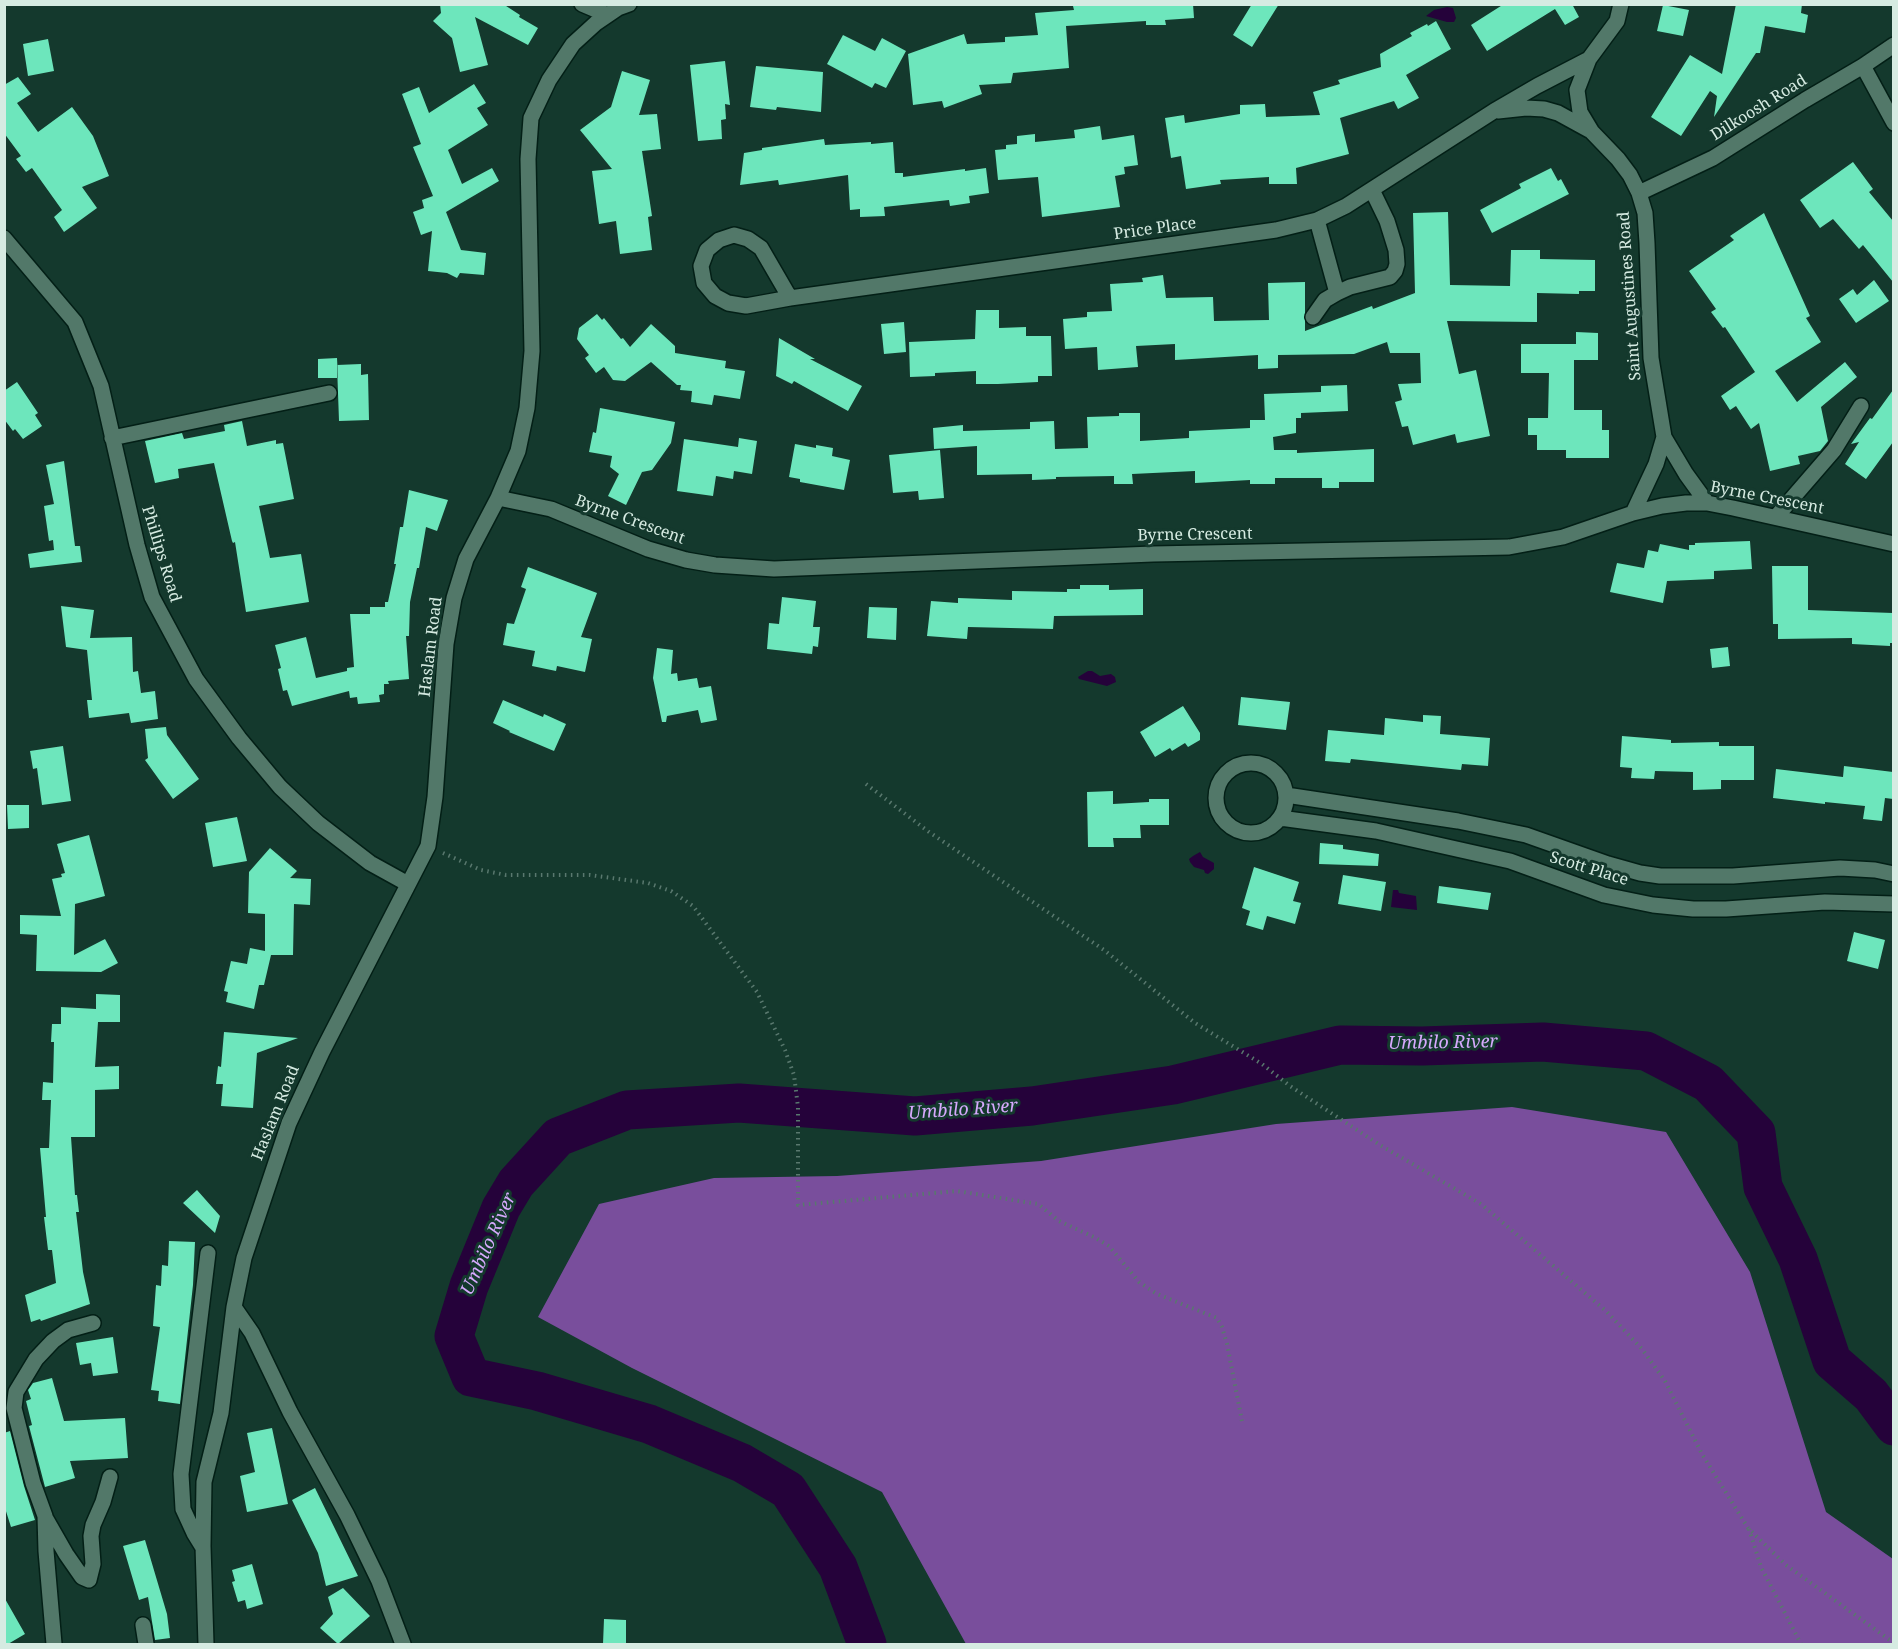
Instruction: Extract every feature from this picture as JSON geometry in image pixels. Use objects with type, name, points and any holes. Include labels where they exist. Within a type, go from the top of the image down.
[{"type":"street","points":[[582,4],[608,15]]},
{"type":"street","name":"Haslam Road","points":[[206,1644],[202,1546],[204,1482],[221,1413],[234,1307],[244,1258],[289,1123],[322,1052],[428,846],[435,797],[446,644],[454,598],[466,559],[498,498],[518,451],[527,408],[532,351],[528,159],[531,118],[549,80],[573,44],[608,15],[629,4]]},
{"type":"street","name":"Saint Augustines Road","points":[[1621,4],[1617,21],[1589,59],[1577,90],[1580,112],[1592,132],[1618,159],[1639,193],[1645,213],[1651,358],[1664,437],[1707,503]]},
{"type":"street","name":"Dilkoosh Road","points":[[1639,193],[1713,158],[1863,66],[1893,45]]},
{"type":"street","name":"Price Place","points":[[790,298],[761,248],[748,239],[734,235],[719,240],[707,250],[702,266],[704,283],[715,296],[728,303],[746,306],[1276,230],[1317,220],[1346,206],[1494,111],[1589,59]]},
{"type":"street","points":[[1863,66],[1893,123]]},
{"type":"street","name":"Price Place","points":[[1494,111],[1544,109],[1558,113],[1592,132]]},
{"type":"street","points":[[1313,317],[1325,300],[1337,293],[1350,287],[1390,277],[1395,272],[1396,250],[1387,221],[1372,189]]},
{"type":"street","points":[[1317,220],[1337,293]]},
{"type":"street","name":"Phillips Road","points":[[4,238],[75,322],[100,386],[137,544],[152,597],[196,679],[239,738],[280,787],[318,824],[370,863],[408,884]]},
{"type":"street","points":[[112,438],[329,393]]},
{"type":"street","points":[[1776,517],[1834,450],[1861,406]]},
{"type":"street","name":"Saint Augustines Road","points":[[1634,513],[1656,464],[1664,437]]},
{"type":"street","name":"Byrne Crescent","points":[[498,498],[551,510],[648,549],[686,560],[715,565],[774,568],[1153,554],[1509,547],[1563,537],[1634,513],[1686,503],[1707,503],[1893,544]]},
{"type":"street","points":[[1254,763],[1269,768],[1281,780],[1286,795],[1284,811],[1280,818],[1268,829],[1252,833],[1236,830],[1223,820],[1216,805],[1217,789],[1225,775],[1238,765],[1254,763]]},
{"type":"street","name":"Scott Place","points":[[1286,795],[1458,821],[1526,835],[1608,864],[1660,876],[1733,876],[1840,868],[1893,873]]},
{"type":"street","points":[[1376,831],[1382,810]]},
{"type":"street","name":"Scott Place","points":[[1280,818],[1376,831],[1510,861],[1604,895],[1653,905],[1693,909],[1726,909],[1825,902],[1893,904]]},
{"type":"street","points":[[202,1546],[183,1509],[181,1474],[208,1253]]},
{"type":"street","points":[[234,1307],[252,1333],[290,1412],[347,1515],[379,1581],[403,1644]]},
{"type":"street","points":[[93,1323],[68,1330],[52,1341],[25,1375],[16,1392],[14,1408],[45,1516],[82,1577],[89,1580],[93,1564],[91,1536],[93,1525],[110,1477]]},
{"type":"street","points":[[45,1516],[54,1644]]},
{"type":"street","points":[[144,1625],[146,1644]]},
{"type":"path","points":[[866,784],[929,832],[1104,950],[1195,1023],[1262,1064],[1290,1086],[1380,1145],[1481,1204],[1606,1311],[1642,1349],[1665,1382],[1702,1454],[1748,1528],[1761,1567],[1801,1644]]},
{"type":"path","points":[[428,846],[481,870],[506,875],[590,875],[636,882],[671,891],[686,901],[693,906],[757,992],[785,1050],[794,1075],[798,1107],[798,1205],[957,1191],[1038,1204],[1059,1221],[1109,1246],[1139,1282],[1157,1294],[1216,1318],[1222,1327],[1227,1344],[1242,1420]]},
{"type":"path","points":[[1748,1528],[1786,1565],[1893,1643]]},
{"type":"shaded area","points":[[1453,8],[1456,18],[1454,22],[1426,16],[1434,10]]},
{"type":"shaded area","points":[[1088,671],[1100,676],[1111,674],[1115,677],[1116,682],[1107,686],[1079,679],[1078,677]]},
{"type":"shaded area","points":[[1200,852],[1203,857],[1214,863],[1214,869],[1208,874],[1194,867],[1190,862],[1189,859]]},
{"type":"shaded area","points":[[1393,890],[1416,896],[1417,910],[1391,907]]},
{"type":"shaded area","points":[[1512,1107],[1666,1132],[1750,1272],[1826,1512],[1893,1559],[1893,1644],[966,1644],[882,1492],[632,1368],[538,1317],[599,1204],[714,1178],[837,1176],[1041,1161],[1276,1124]]},
{"type":"building","points":[[440,4],[503,4],[538,28],[528,45],[475,17],[488,65],[460,72],[452,38],[433,21],[441,13]]},
{"type":"building","points":[[1193,4],[1194,18],[1165,20],[1166,25],[1146,25],[1146,21],[1066,26],[1069,68],[1013,73],[1011,83],[979,85],[982,94],[944,108],[942,101],[913,105],[908,54],[964,34],[967,44],[1005,42],[1005,37],[1038,35],[1035,13],[1074,10],[1073,6]]},
{"type":"building","points":[[1252,4],[1279,4],[1252,47],[1233,35]]},
{"type":"building","points":[[1504,4],[1572,4],[1579,17],[1565,25],[1555,9],[1487,51],[1471,25]]},
{"type":"building","points":[[1736,4],[1802,4],[1801,13],[1808,15],[1805,33],[1765,26],[1760,53],[1756,53],[1714,117],[1717,96],[1710,91],[1681,136],[1651,117],[1690,55],[1722,74]]},
{"type":"building","points":[[1663,5],[1689,10],[1683,36],[1657,31]]},
{"type":"building","points":[[1436,21],[1451,49],[1406,75],[1419,98],[1398,109],[1394,101],[1340,118],[1349,154],[1296,168],[1297,184],[1269,184],[1269,177],[1220,180],[1221,184],[1186,189],[1181,156],[1171,158],[1165,118],[1184,115],[1185,123],[1240,114],[1240,105],[1265,104],[1266,117],[1320,115],[1313,92],[1340,84],[1338,80],[1381,67],[1380,54],[1412,36],[1410,33]]},
{"type":"building","points":[[843,35],[875,51],[882,38],[906,51],[886,88],[875,83],[872,88],[827,64]]},
{"type":"building","points":[[48,39],[54,71],[28,76],[23,44]]},
{"type":"building","points":[[725,61],[730,105],[725,104],[726,119],[721,120],[722,139],[698,141],[690,65]]},
{"type":"building","points":[[756,66],[823,72],[821,112],[777,107],[776,110],[750,107]]},
{"type":"building","points":[[622,71],[650,80],[639,115],[657,114],[661,149],[642,151],[652,216],[648,217],[652,250],[620,254],[616,221],[599,224],[592,171],[612,169],[580,130],[611,107]]},
{"type":"building","points":[[18,77],[31,94],[17,103],[38,132],[72,107],[93,136],[109,176],[82,187],[97,208],[64,232],[54,217],[62,210],[32,168],[26,172],[16,159],[21,156],[4,133],[4,85]]},
{"type":"building","points":[[474,84],[486,103],[477,108],[488,125],[448,150],[462,184],[492,168],[499,181],[446,212],[461,250],[486,253],[484,275],[460,273],[457,278],[447,273],[428,271],[432,231],[421,235],[413,212],[424,208],[422,200],[433,196],[413,147],[421,144],[402,94],[419,87],[429,113]]},
{"type":"building","points":[[1100,126],[1102,140],[1134,135],[1138,165],[1124,167],[1125,174],[1115,176],[1120,207],[1042,217],[1038,177],[998,180],[995,150],[1006,149],[1006,145],[1017,144],[1017,136],[1035,134],[1035,142],[1075,138],[1074,130]]},
{"type":"building","points":[[824,139],[825,145],[893,142],[895,173],[903,173],[903,177],[986,168],[989,193],[969,196],[970,203],[950,206],[949,200],[884,207],[885,216],[860,217],[860,209],[850,210],[848,175],[779,185],[778,180],[740,185],[744,153],[762,150],[762,148]]},
{"type":"building","points":[[1853,162],[1873,189],[1869,192],[1893,221],[1893,282],[1863,245],[1859,249],[1833,219],[1820,228],[1800,200]]},
{"type":"building","points":[[1551,168],[1558,181],[1561,179],[1569,194],[1492,233],[1480,210],[1521,188],[1519,184]]},
{"type":"building","points":[[1448,212],[1450,285],[1510,286],[1511,250],[1540,250],[1540,259],[1595,260],[1595,291],[1579,291],[1579,294],[1537,293],[1537,322],[1447,321],[1459,374],[1476,370],[1490,436],[1457,443],[1455,434],[1413,445],[1408,426],[1402,427],[1395,402],[1402,400],[1398,384],[1421,383],[1420,353],[1390,353],[1387,342],[1354,354],[1278,355],[1278,368],[1258,369],[1258,355],[1175,360],[1175,344],[1136,346],[1138,367],[1098,370],[1097,347],[1065,349],[1063,319],[1087,317],[1087,312],[1112,311],[1110,284],[1143,282],[1142,278],[1163,275],[1166,298],[1213,297],[1214,321],[1269,320],[1268,283],[1305,282],[1305,331],[1372,306],[1373,309],[1415,293],[1413,213]]},
{"type":"building","points":[[1764,213],[1810,316],[1806,318],[1821,342],[1775,371],[1797,402],[1845,362],[1857,377],[1821,407],[1828,441],[1820,451],[1798,456],[1800,464],[1770,471],[1759,423],[1751,429],[1736,406],[1730,410],[1721,396],[1755,372],[1725,327],[1723,328],[1711,312],[1716,309],[1689,271],[1734,240],[1730,236]]},
{"type":"building","points":[[1874,280],[1889,301],[1856,323],[1839,299],[1853,289],[1857,295]]},
{"type":"building","points":[[976,310],[999,310],[999,328],[1026,327],[1026,336],[1051,336],[1052,376],[1038,376],[1038,382],[998,384],[976,384],[976,371],[910,377],[909,342],[975,339]]},
{"type":"building","points":[[597,314],[602,320],[604,318],[630,347],[651,324],[675,346],[675,353],[726,361],[725,368],[745,371],[740,399],[714,395],[712,405],[691,402],[692,391],[680,390],[681,385],[677,385],[651,362],[625,381],[613,380],[604,367],[596,373],[585,358],[589,355],[577,339],[579,328]]},
{"type":"building","points":[[904,322],[906,352],[884,354],[881,324]]},
{"type":"building","points":[[1576,332],[1598,333],[1598,360],[1574,360],[1574,410],[1602,410],[1602,430],[1609,430],[1609,458],[1566,458],[1566,450],[1537,450],[1537,435],[1528,435],[1528,418],[1548,418],[1549,373],[1521,373],[1521,344],[1576,344]]},
{"type":"building","points":[[779,338],[815,359],[810,359],[862,386],[848,411],[794,381],[792,384],[776,376]]},
{"type":"building","points":[[337,358],[338,378],[318,378],[318,359]]},
{"type":"building","points":[[361,364],[361,375],[368,374],[369,420],[339,421],[337,365]]},
{"type":"building","points":[[17,382],[38,413],[35,415],[42,426],[23,439],[4,419],[4,391]]},
{"type":"building","points":[[1347,385],[1348,411],[1301,413],[1301,418],[1296,418],[1296,433],[1273,437],[1274,450],[1297,450],[1297,453],[1374,449],[1374,482],[1339,482],[1339,488],[1322,488],[1322,478],[1275,478],[1275,484],[1250,484],[1250,480],[1195,483],[1195,471],[1132,474],[1133,484],[1114,484],[1114,476],[1056,477],[1056,479],[1032,480],[1032,474],[977,475],[977,446],[934,449],[933,428],[963,425],[963,431],[1030,429],[1030,422],[1054,421],[1055,449],[1088,448],[1087,417],[1119,416],[1119,413],[1140,413],[1140,441],[1189,438],[1189,431],[1250,428],[1250,420],[1265,420],[1264,394],[1321,392],[1321,386]]},
{"type":"building","points":[[1893,390],[1893,442],[1866,479],[1845,464],[1859,442],[1851,444]]},
{"type":"building","points":[[600,408],[675,422],[671,443],[652,470],[642,472],[626,505],[608,496],[619,474],[610,467],[612,456],[589,452],[593,432],[596,433]]},
{"type":"building","points":[[242,421],[247,446],[276,440],[276,444],[283,443],[294,499],[259,506],[270,558],[301,554],[309,602],[246,612],[235,542],[232,541],[214,463],[178,469],[179,478],[155,483],[145,441],[182,433],[184,439],[225,431],[224,425]]},
{"type":"building","points":[[739,438],[757,441],[752,474],[734,471],[733,479],[716,476],[713,496],[677,491],[684,439],[738,447]]},
{"type":"building","points":[[795,444],[833,448],[832,456],[850,460],[844,490],[800,482],[800,479],[789,477]]},
{"type":"building","points":[[940,450],[944,498],[919,500],[918,491],[893,493],[889,455]]},
{"type":"building","points":[[64,461],[75,546],[80,546],[82,562],[30,568],[28,554],[54,550],[53,540],[49,541],[44,506],[54,504],[46,465]]},
{"type":"building","points":[[409,490],[448,500],[437,531],[426,527],[419,568],[417,568],[410,602],[409,636],[406,636],[409,679],[388,681],[389,684],[384,684],[384,694],[379,695],[380,702],[358,704],[357,697],[350,698],[349,691],[292,706],[287,690],[283,691],[278,669],[281,668],[275,645],[306,637],[316,678],[347,671],[347,668],[354,667],[350,614],[370,614],[370,607],[385,607],[385,602],[388,602],[396,564],[394,564],[400,527],[403,527]]},
{"type":"building","points":[[1750,541],[1752,569],[1714,571],[1714,579],[1667,581],[1663,603],[1610,592],[1617,563],[1644,568],[1648,550],[1658,552],[1660,544],[1689,550],[1689,545],[1695,545],[1695,543]]},
{"type":"building","points":[[1772,566],[1808,566],[1808,610],[1893,613],[1893,643],[1890,643],[1890,646],[1852,644],[1852,638],[1778,639],[1778,624],[1773,624]]},
{"type":"building","points":[[528,567],[597,593],[581,637],[592,639],[585,672],[557,666],[556,671],[532,666],[535,651],[503,645],[507,623],[514,624],[526,589],[521,587]]},
{"type":"building","points":[[1080,585],[1109,585],[1109,590],[1143,589],[1143,615],[1054,616],[1053,629],[968,627],[967,639],[927,636],[931,601],[958,603],[958,598],[1012,600],[1012,591],[1067,592],[1067,589],[1080,589]]},
{"type":"building","points":[[782,597],[816,601],[813,627],[820,627],[818,647],[813,646],[812,654],[767,649],[769,623],[779,624]]},
{"type":"building","points":[[61,606],[94,610],[90,638],[132,637],[133,672],[138,671],[141,693],[155,691],[158,719],[131,723],[129,713],[89,718],[87,700],[92,700],[87,650],[66,647]]},
{"type":"building","points":[[869,607],[897,608],[896,640],[867,638]]},
{"type":"building","points":[[1728,647],[1730,666],[1712,668],[1710,649]]},
{"type":"building","points":[[657,648],[673,650],[671,674],[677,673],[678,681],[697,678],[699,688],[711,686],[717,720],[701,723],[698,710],[667,716],[666,722],[662,722],[653,678]]},
{"type":"building","points":[[1241,697],[1290,702],[1286,730],[1238,725]]},
{"type":"building","points":[[503,700],[566,724],[554,751],[493,723]]},
{"type":"building","points":[[1183,706],[1200,733],[1200,740],[1188,747],[1185,743],[1172,751],[1170,748],[1155,757],[1140,732]]},
{"type":"building","points":[[1423,715],[1441,716],[1440,734],[1490,738],[1488,766],[1462,764],[1461,770],[1351,759],[1350,763],[1325,761],[1328,730],[1384,735],[1385,718],[1423,722]]},
{"type":"building","points":[[166,727],[167,735],[199,779],[173,799],[145,760],[148,758],[145,729]]},
{"type":"building","points":[[1622,736],[1671,740],[1671,743],[1719,742],[1719,746],[1754,746],[1754,780],[1721,780],[1721,789],[1693,790],[1693,772],[1655,771],[1654,779],[1631,778],[1632,768],[1620,767]]},
{"type":"building","points":[[63,746],[71,801],[42,805],[37,768],[33,769],[30,751]]},
{"type":"building","points":[[1844,766],[1893,772],[1893,799],[1885,798],[1882,821],[1863,819],[1865,806],[1773,798],[1776,769],[1843,777]]},
{"type":"building","points":[[1113,791],[1113,804],[1169,799],[1169,825],[1140,825],[1141,838],[1113,838],[1114,847],[1088,847],[1087,792]]},
{"type":"building","points":[[7,805],[29,805],[29,828],[8,829]]},
{"type":"building","points":[[237,817],[247,861],[213,867],[205,823]]},
{"type":"building","points":[[89,835],[105,896],[75,904],[74,955],[105,939],[118,963],[101,972],[36,971],[37,935],[20,934],[20,915],[61,916],[52,879],[62,877],[61,874],[65,873],[57,844]]},
{"type":"building","points":[[1320,843],[1343,845],[1343,849],[1379,854],[1378,866],[1319,864]]},
{"type":"building","points":[[270,848],[297,871],[290,878],[311,879],[310,905],[294,904],[293,955],[271,955],[264,985],[259,985],[254,1009],[226,1002],[228,992],[224,991],[231,961],[247,964],[250,948],[265,951],[265,914],[248,913],[249,872]]},
{"type":"building","points":[[1254,867],[1299,882],[1293,901],[1301,903],[1295,924],[1267,916],[1263,930],[1246,925],[1250,911],[1242,908]]},
{"type":"building","points":[[1343,875],[1386,882],[1381,911],[1338,904]]},
{"type":"building","points":[[1439,886],[1491,893],[1488,910],[1437,903]]},
{"type":"building","points":[[1854,932],[1885,940],[1878,969],[1847,961]]},
{"type":"building","points":[[96,994],[120,995],[120,1022],[98,1022],[95,1067],[119,1066],[119,1089],[95,1090],[95,1137],[71,1137],[75,1195],[77,1195],[79,1212],[76,1212],[83,1272],[90,1304],[41,1321],[40,1319],[31,1322],[25,1295],[56,1283],[52,1250],[48,1250],[44,1217],[46,1217],[40,1148],[49,1148],[51,1100],[42,1100],[43,1082],[53,1083],[52,1024],[61,1024],[61,1007],[96,1009]]},
{"type":"building","points":[[224,1032],[298,1038],[257,1053],[253,1108],[221,1106],[223,1084],[216,1084],[218,1066],[221,1067]]},
{"type":"building","points":[[197,1190],[220,1216],[215,1233],[183,1203]]},
{"type":"building","points":[[169,1241],[195,1242],[193,1285],[180,1404],[158,1401],[159,1391],[151,1390],[160,1327],[153,1326],[156,1285],[161,1286],[162,1265],[168,1266]]},
{"type":"building","points":[[113,1337],[118,1373],[93,1376],[91,1363],[80,1365],[76,1343]]},
{"type":"building","points":[[52,1378],[64,1421],[125,1418],[128,1458],[70,1461],[75,1478],[45,1487],[29,1426],[32,1425],[26,1401],[31,1399],[28,1390],[33,1383]]},
{"type":"building","points":[[272,1428],[288,1504],[247,1512],[240,1476],[255,1472],[247,1433]]},
{"type":"building","points":[[10,1431],[35,1520],[11,1527],[4,1505],[4,1433]]},
{"type":"building","points":[[315,1488],[358,1576],[326,1586],[318,1553],[292,1500]]},
{"type":"building","points":[[145,1540],[167,1614],[170,1638],[155,1640],[148,1597],[139,1600],[123,1546]]},
{"type":"building","points":[[252,1564],[263,1604],[247,1609],[245,1600],[238,1602],[232,1582],[235,1581],[232,1570]]},
{"type":"building","points":[[343,1588],[370,1616],[338,1644],[320,1628],[333,1614],[328,1597]]},
{"type":"building","points":[[4,1597],[25,1634],[8,1644],[4,1644]]},
{"type":"building","points":[[604,1619],[626,1620],[626,1644],[603,1644]]},
{"type":"waterway","name":"Umbilo River","points":[[867,1644],[838,1567],[788,1490],[742,1463],[649,1424],[537,1391],[471,1377],[454,1336],[469,1286],[501,1208],[516,1183],[558,1137],[627,1110],[739,1103],[915,1116],[1032,1106],[1173,1085],[1340,1045],[1422,1046],[1543,1042],[1646,1051],[1708,1083],[1756,1133],[1763,1187],[1798,1259],[1832,1361],[1871,1395],[1894,1426]]}]
